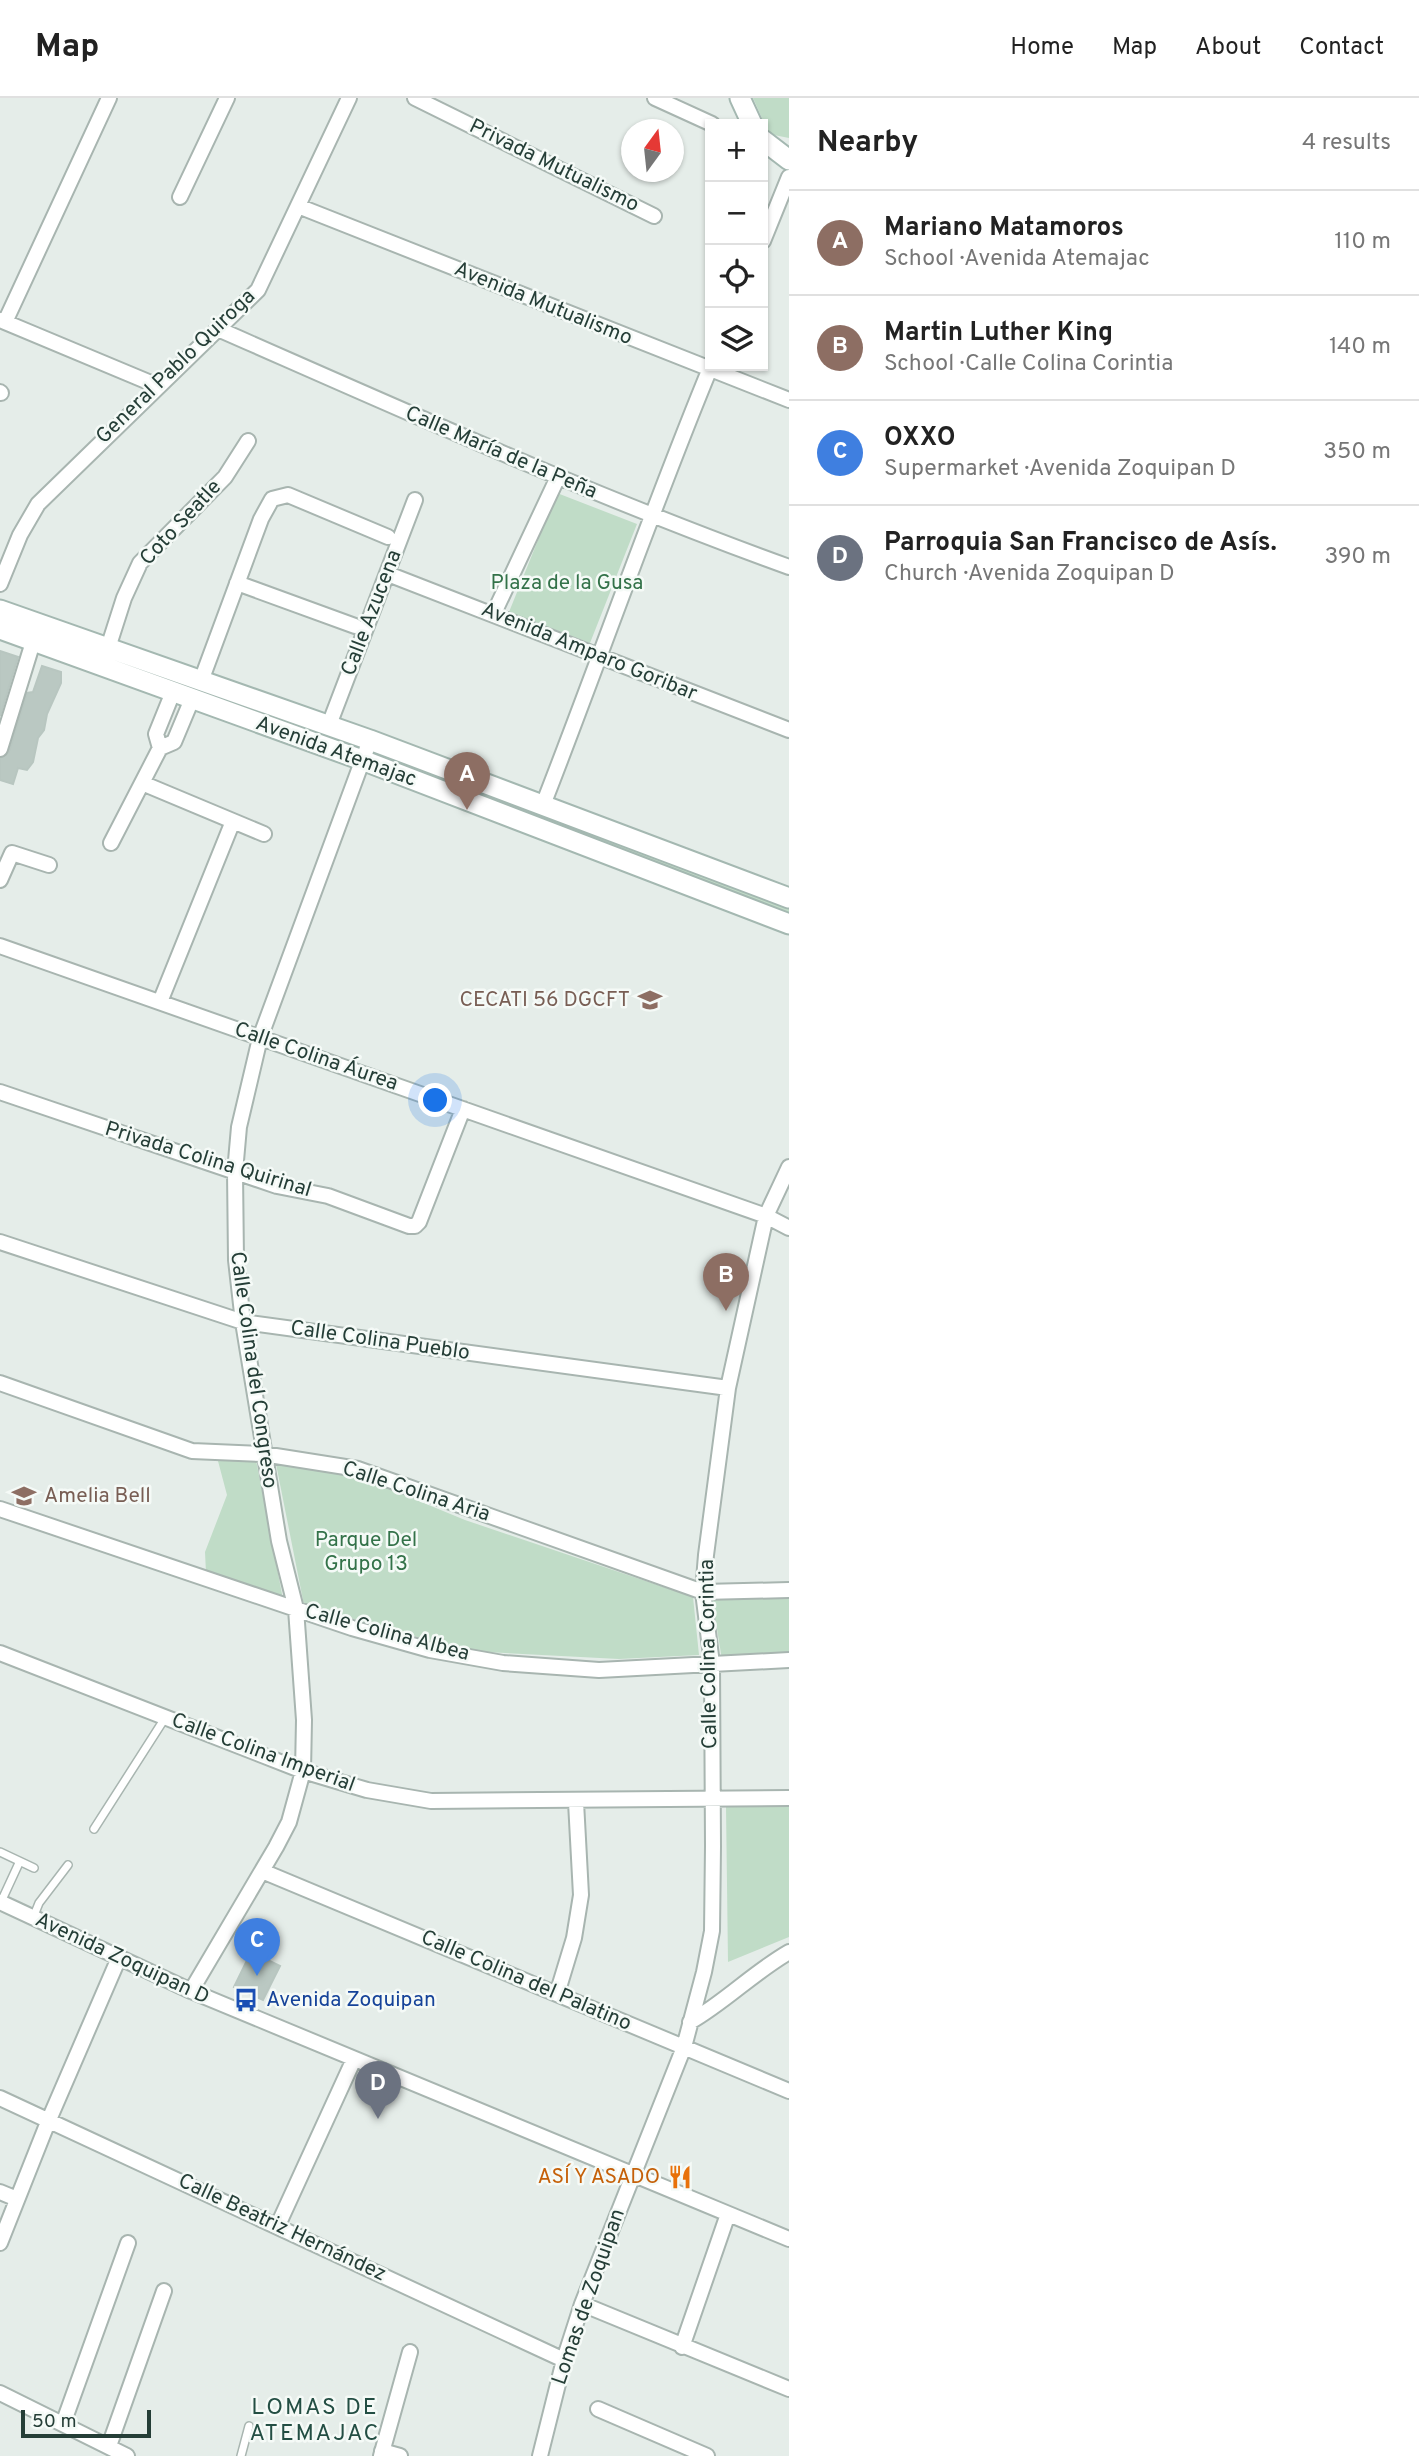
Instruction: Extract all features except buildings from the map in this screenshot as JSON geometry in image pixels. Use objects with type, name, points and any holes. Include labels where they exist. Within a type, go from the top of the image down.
[{"type":"main road","points":[[740,98],[749,119]]},
{"type":"main road","points":[[768,145],[789,160]]},
{"type":"main road","name":"Avenida Atemajac","points":[[0,610],[329,725],[789,898]]},
{"type":"main road","name":"Avenida Atemajac","points":[[0,629],[362,760],[789,923]]},
{"type":"street","points":[[109,98],[2,321],[158,386]]},
{"type":"street","points":[[180,197],[227,98]]},
{"type":"street","name":"General Pablo Quiroga","points":[[0,584],[20,535],[38,504],[258,290],[349,98]]},
{"type":"street","name":"Privada Mutualismo","points":[[415,98],[654,216]]},
{"type":"street","points":[[655,98],[705,121]]},
{"type":"street","points":[[768,229],[789,177]]},
{"type":"street","name":"Avenida Mutualismo","points":[[298,206],[705,366]]},
{"type":"street","name":"Calle María de la Peña","points":[[218,329],[557,479],[650,517],[789,567]]},
{"type":"street","points":[[543,805],[600,658],[650,517],[709,371]]},
{"type":"street","name":"Avenida Mutualismo","points":[[717,371],[789,400]]},
{"type":"street","name":"Coto Seatle","points":[[108,648],[124,598],[140,563],[225,477],[247,441]]},
{"type":"street","points":[[494,613],[557,479]]},
{"type":"street","points":[[201,681],[261,519],[272,499],[281,494],[288,495],[388,537]]},
{"type":"street","name":"Calle Azucena","points":[[329,725],[415,500]]},
{"type":"street","name":"Avenida Amparo Goribar","points":[[388,574],[789,730]]},
{"type":"street","points":[[237,583],[355,626]]},
{"type":"street","points":[[0,749],[33,642]]},
{"type":"street","points":[[160,748],[156,734],[173,692]]},
{"type":"street","points":[[111,844],[160,748],[174,742],[192,699]]},
{"type":"street","name":"Calle Colina del Congreso","points":[[191,1991],[289,1822],[303,1771],[304,1720],[296,1609],[279,1541],[243,1322],[236,1260],[235,1172],[239,1128],[260,1038],[370,740]]},
{"type":"street","points":[[142,783],[264,834]]},
{"type":"street","points":[[160,1002],[233,821]]},
{"type":"street","points":[[0,880],[12,853],[49,865]]},
{"type":"street","name":"Calle Colina Áurea","points":[[0,946],[766,1216],[789,1228]]},
{"type":"street","name":"Privada Colina Quirinal","points":[[0,1092],[277,1186],[328,1196],[415,1226],[463,1109]]},
{"type":"street","name":"Calle Colina Corintia","points":[[690,2022],[712,1931],[712,1664],[704,1592],[728,1388],[766,1216],[789,1167]]},
{"type":"street","name":"Calle Colina Pueblo","points":[[0,1242],[243,1322],[728,1388]]},
{"type":"street","name":"Calle Colina Aria","points":[[0,1383],[192,1451],[263,1454],[358,1469],[704,1592],[789,1590]]},
{"type":"street","name":"Calle Colina Albea","points":[[0,1509],[296,1609],[430,1650],[503,1663],[598,1670],[789,1660]]},
{"type":"street","name":"Calle Colina Imperial","points":[[0,1653],[303,1771],[367,1790],[431,1801],[576,1802],[789,1798]]},
{"type":"street","points":[[557,1994],[574,1938],[581,1895],[576,1802]]},
{"type":"street","name":"Calle Colina del Palatino","points":[[262,1871],[789,2091]]},
{"type":"street","name":"Avenida Zoquipan D","points":[[0,1902],[118,1960],[789,2239]]},
{"type":"street","points":[[690,2022],[707,2012],[759,1969],[789,1952]]},
{"type":"street","points":[[0,2243],[48,2122],[118,1960]]},
{"type":"street","name":"Lomas de Zoquipan","points":[[540,2456],[564,2360],[582,2304],[684,2047],[690,2022]]},
{"type":"street","points":[[278,2225],[354,2059]]},
{"type":"street","name":"Calle Beatriz Hernández","points":[[0,2098],[564,2360]]},
{"type":"street","points":[[0,2192],[17,2199]]},
{"type":"street","points":[[682,2347],[728,2214]]},
{"type":"street","points":[[63,2424],[128,2243]]},
{"type":"street","points":[[109,2446],[164,2291]]},
{"type":"street","points":[[582,2304],[789,2389]]},
{"type":"street","points":[[400,2456],[382,2454],[410,2352]]},
{"type":"street","points":[[0,2393],[127,2456]]},
{"type":"street","points":[[598,2409],[707,2456]]},
{"type":"lane","points":[[93,1829],[166,1717]]},
{"type":"lane","points":[[0,1853],[34,1868]]},
{"type":"lane","points":[[0,1902],[19,1863]]},
{"type":"lane","points":[[33,1919],[40,1903],[68,1864]]},
{"type":"lane","points":[[241,2456],[249,2426]]},
{"type":"green space","points":[[753,98],[789,98],[789,138],[769,134],[768,119],[762,119]]},
{"type":"green space","name":"Plaza de la Gusa","points":[[557,493],[637,524],[590,643],[509,612]]},
{"type":"green space","points":[[388,752],[789,905],[789,922],[382,758]]},
{"type":"green space","name":"Parque Del Grupo 13","points":[[256,1460],[283,1599],[206,1573],[205,1552],[227,1495],[218,1461]]},
{"type":"green space","name":"Parque Del Grupo 13","points":[[276,1464],[363,1478],[465,1520],[693,1597],[699,1655],[619,1659],[467,1651],[304,1605]]},
{"type":"green space","points":[[789,1597],[789,1657],[722,1660],[712,1598]]},
{"type":"green space","points":[[726,1807],[789,1807],[789,1937],[728,1962]]},
{"type":"place","name":"Mariano Matamoros","points":[[467,810]]},
{"type":"place","name":"CECATI 56 DGCFT","points":[[650,1000]]},
{"type":"place","name":"Martin Luther King","points":[[726,1311]]},
{"type":"place","name":"Amelia Bell","points":[[24,1496]]},
{"type":"place","name":"OXXO","points":[[257,1976]]},
{"type":"place","name":"Avenida Zoquipan","points":[[246,2000]]},
{"type":"place","name":"Parroquia San Francisco de Asís.","points":[[378,2119]]},
{"type":"place","name":"ASÍ Y ASADO","points":[[680,2177]]},
{"type":"district","name":"LOMAS DE ATEMAJAC","points":[[315,2421]]}]
